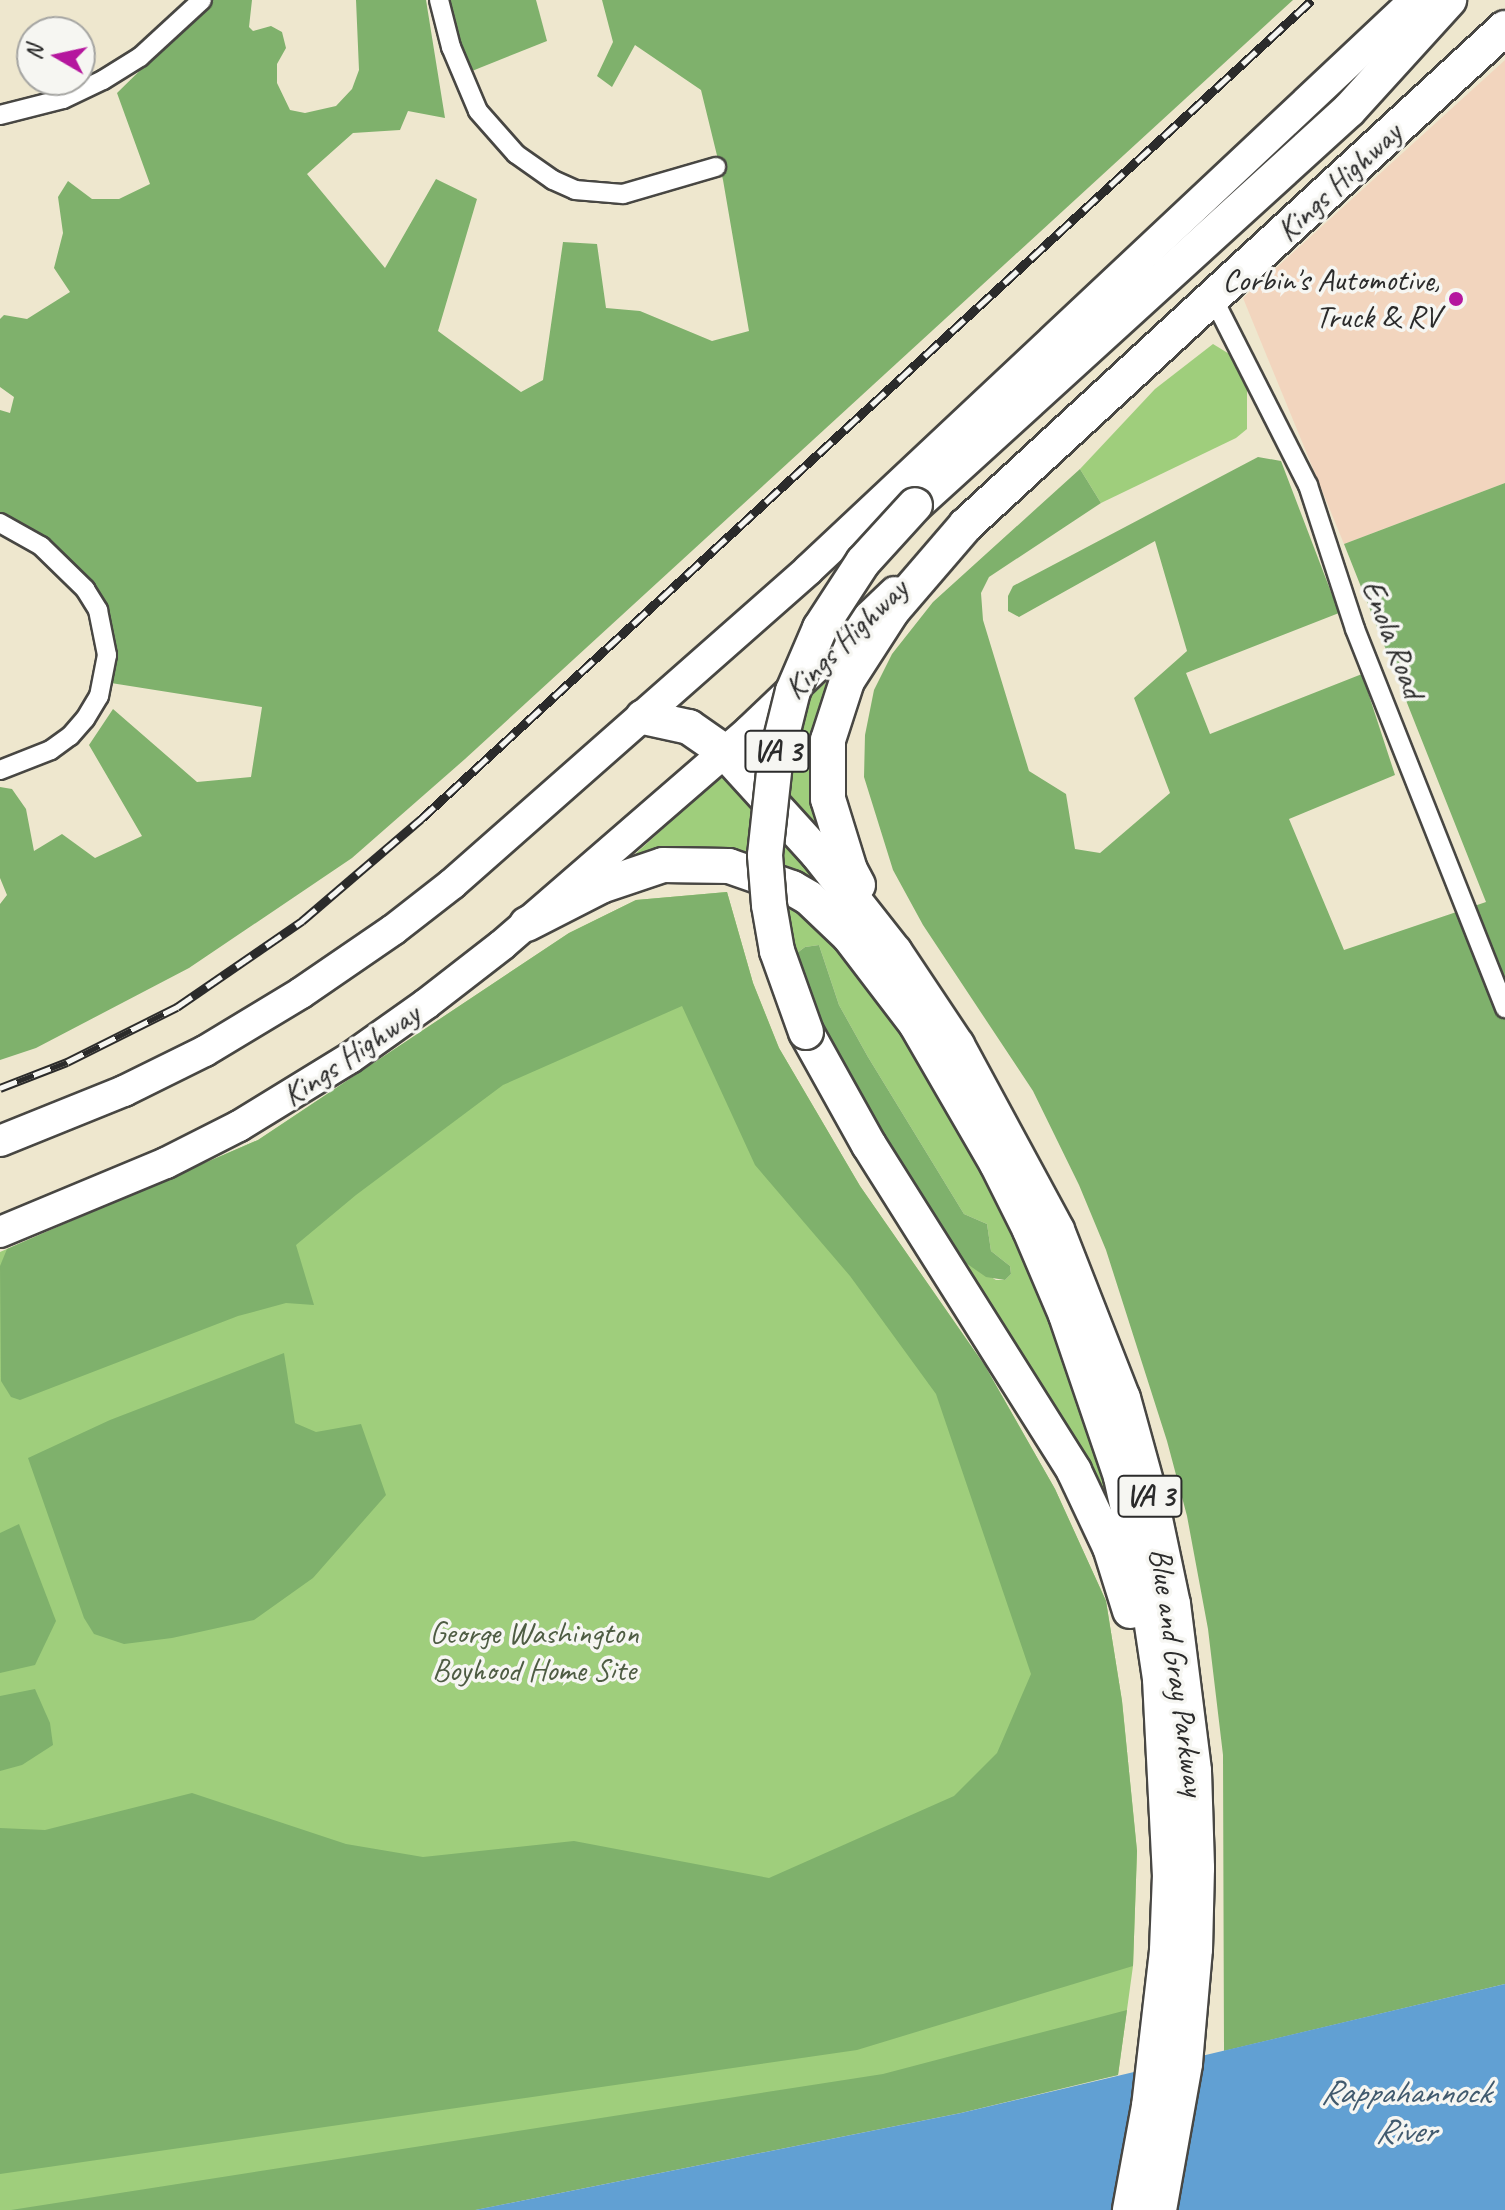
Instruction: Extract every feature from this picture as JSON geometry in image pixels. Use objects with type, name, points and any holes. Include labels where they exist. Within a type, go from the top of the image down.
[{"type":"highway","name":"VA 3","points":[[1167,1799],[1149,1683],[1131,1611],[1110,1547],[1089,1499],[1035,1405],[869,1145],[806,1032],[777,951],[769,905],[765,855],[775,763],[793,691],[820,628],[863,562],[915,505],[1349,110],[1449,0]]},
{"type":"highway","name":"Kings Highway","points":[[966,525],[1505,28]]},
{"type":"highway","name":"VA 3","points":[[895,952],[850,870],[835,828],[828,799],[828,740],[847,681],[865,650],[893,610],[966,525]]},
{"type":"highway","points":[[643,717],[689,727],[725,752],[817,853],[895,952]]},
{"type":"highway","points":[[527,924],[601,886],[643,870],[685,864],[729,866],[792,888],[809,898],[884,979],[916,1024],[997,1164],[1060,1301],[1100,1408],[1121,1477],[1149,1605],[1160,1679],[1167,1799]]},
{"type":"highway","name":"Blue and Gray Parkway","points":[[895,952],[957,1045],[1057,1230],[1123,1398],[1151,1500],[1186,1690],[1194,1771],[1181,1950],[1130,2210]]},
{"type":"highway","name":"Blue and Gray Parkway","points":[[1159,2210],[1185,2064],[1181,1950],[1167,1799]]},
{"type":"main road","points":[[0,1141],[138,1084],[205,1051],[301,993],[393,930],[452,884],[819,561],[1415,0]]},
{"type":"main road","name":"Kings Highway","points":[[0,1232],[166,1163],[267,1110],[426,1004],[527,924],[725,752],[966,525]]},
{"type":"street","points":[[0,115],[63,99],[103,80],[140,57],[202,0]]},
{"type":"street","points":[[439,0],[451,47],[478,111],[516,154],[553,180],[587,192],[623,194],[716,167]]},
{"type":"street","name":"Enola Road","points":[[1213,298],[1284,432],[1308,485],[1355,629],[1505,1008]]},
{"type":"street","points":[[0,523],[41,546],[85,589],[98,610],[107,655],[99,696],[70,736],[51,750],[0,770]]},
{"type":"shaded area","points":[[1505,60],[1505,483],[1344,544],[1243,298]]},
{"type":"green space","points":[[212,0],[252,0],[249,27],[253,31],[271,26],[282,32],[286,48],[277,64],[277,83],[290,110],[305,113],[336,106],[352,89],[359,70],[356,0],[426,0],[445,118],[408,111],[400,130],[353,133],[307,174],[385,268],[436,179],[477,199],[438,331],[521,392],[543,380],[563,242],[597,244],[606,308],[640,311],[712,341],[749,331],[723,180],[701,90],[635,45],[612,87],[597,76],[613,42],[602,0],[1293,0],[465,759],[352,858],[189,968],[36,1048],[0,1060],[0,904],[7,895],[0,878],[0,787],[12,789],[26,809],[34,851],[62,834],[95,858],[142,836],[89,745],[113,709],[197,782],[251,777],[262,707],[111,683],[108,612],[52,541],[0,516],[0,410],[10,413],[14,397],[0,387],[0,319],[4,315],[27,319],[70,292],[54,268],[63,233],[58,197],[68,181],[92,199],[119,199],[150,184],[117,93]]},
{"type":"green space","points":[[449,0],[536,0],[547,41],[467,73]]},
{"type":"green space","points":[[1213,344],[1231,355],[1247,385],[1247,429],[1236,438],[1101,503],[1080,469],[1155,389]]},
{"type":"green space","points":[[1258,457],[1281,461],[1339,613],[1186,673],[1210,734],[1362,674],[1395,775],[1289,819],[1344,950],[1486,902],[1344,544],[1505,483],[1505,1984],[1224,2051],[1223,1755],[1208,1629],[1187,1516],[1167,1441],[1106,1250],[1079,1185],[1033,1091],[923,925],[893,870],[864,777],[865,735],[874,690],[892,654],[933,602],[1080,469],[1101,503],[989,577],[981,593],[983,620],[1029,771],[1066,794],[1075,849],[1100,853],[1170,793],[1134,698],[1187,651],[1155,541],[1019,617],[1008,611],[1008,596],[1013,586]]},
{"type":"green space","points":[[832,677],[823,837],[752,759],[751,753],[756,745]]},
{"type":"green space","points":[[726,771],[801,857],[836,902],[633,856]]},
{"type":"green space","name":"George Washington Boyhood Home Site","points":[[727,892],[753,983],[779,1048],[860,1186],[985,1366],[1055,1489],[1106,1601],[1122,1701],[1137,1851],[1133,1966],[1118,2075],[475,2210],[0,2210],[0,1252],[258,1140],[569,933],[636,900]]},
{"type":"green space","points":[[727,892],[753,983],[779,1048],[860,1186],[985,1366],[1055,1489],[1106,1601],[1122,1701],[1137,1851],[1133,1966],[857,2050],[0,2174],[0,1828],[45,1830],[192,1793],[346,1844],[423,1857],[574,1841],[769,1878],[954,1796],[997,1753],[1031,1674],[936,1394],[850,1276],[755,1165],[682,1006],[503,1085],[356,1195],[296,1245],[314,1305],[286,1303],[238,1316],[20,1400],[11,1397],[1,1381],[0,1266],[7,1249],[258,1140],[569,933],[636,900]]},
{"type":"green space","points":[[787,905],[827,933],[883,1005],[971,1151],[1029,1269],[1057,1336],[1094,1440],[1111,1508],[1104,1509],[953,1254],[996,1280],[1005,1280],[1011,1274],[1010,1266],[991,1251],[987,1224],[964,1214],[868,1057],[839,1005],[819,945],[805,947],[797,953]]},
{"type":"green space","points":[[819,945],[839,1005],[964,1214],[987,1224],[991,1251],[1010,1266],[1011,1274],[1005,1280],[986,1277],[953,1254],[819,1026],[797,953],[805,947]]},
{"type":"green space","points":[[284,1353],[295,1423],[316,1432],[361,1424],[386,1495],[313,1578],[254,1620],[172,1638],[124,1644],[94,1634],[84,1618],[28,1458],[110,1420]]},
{"type":"green space","points":[[19,1524],[56,1621],[35,1665],[0,1673],[0,1533]]},
{"type":"green space","points":[[35,1689],[50,1723],[53,1745],[22,1765],[0,1771],[0,1696]]},
{"type":"green space","points":[[1127,2010],[1118,2075],[961,2113],[475,2210],[11,2210],[883,2074]]},
{"type":"water","name":"Rappahannock River","points":[[1505,1984],[1505,2210],[475,2210],[961,2113]]},
{"type":"railway","points":[[0,1088],[67,1062],[177,1007],[302,921],[421,819],[1312,0]]},
{"type":"place","name":"Corbin's Automotive, Truck & RV","points":[[1456,299]]}]
